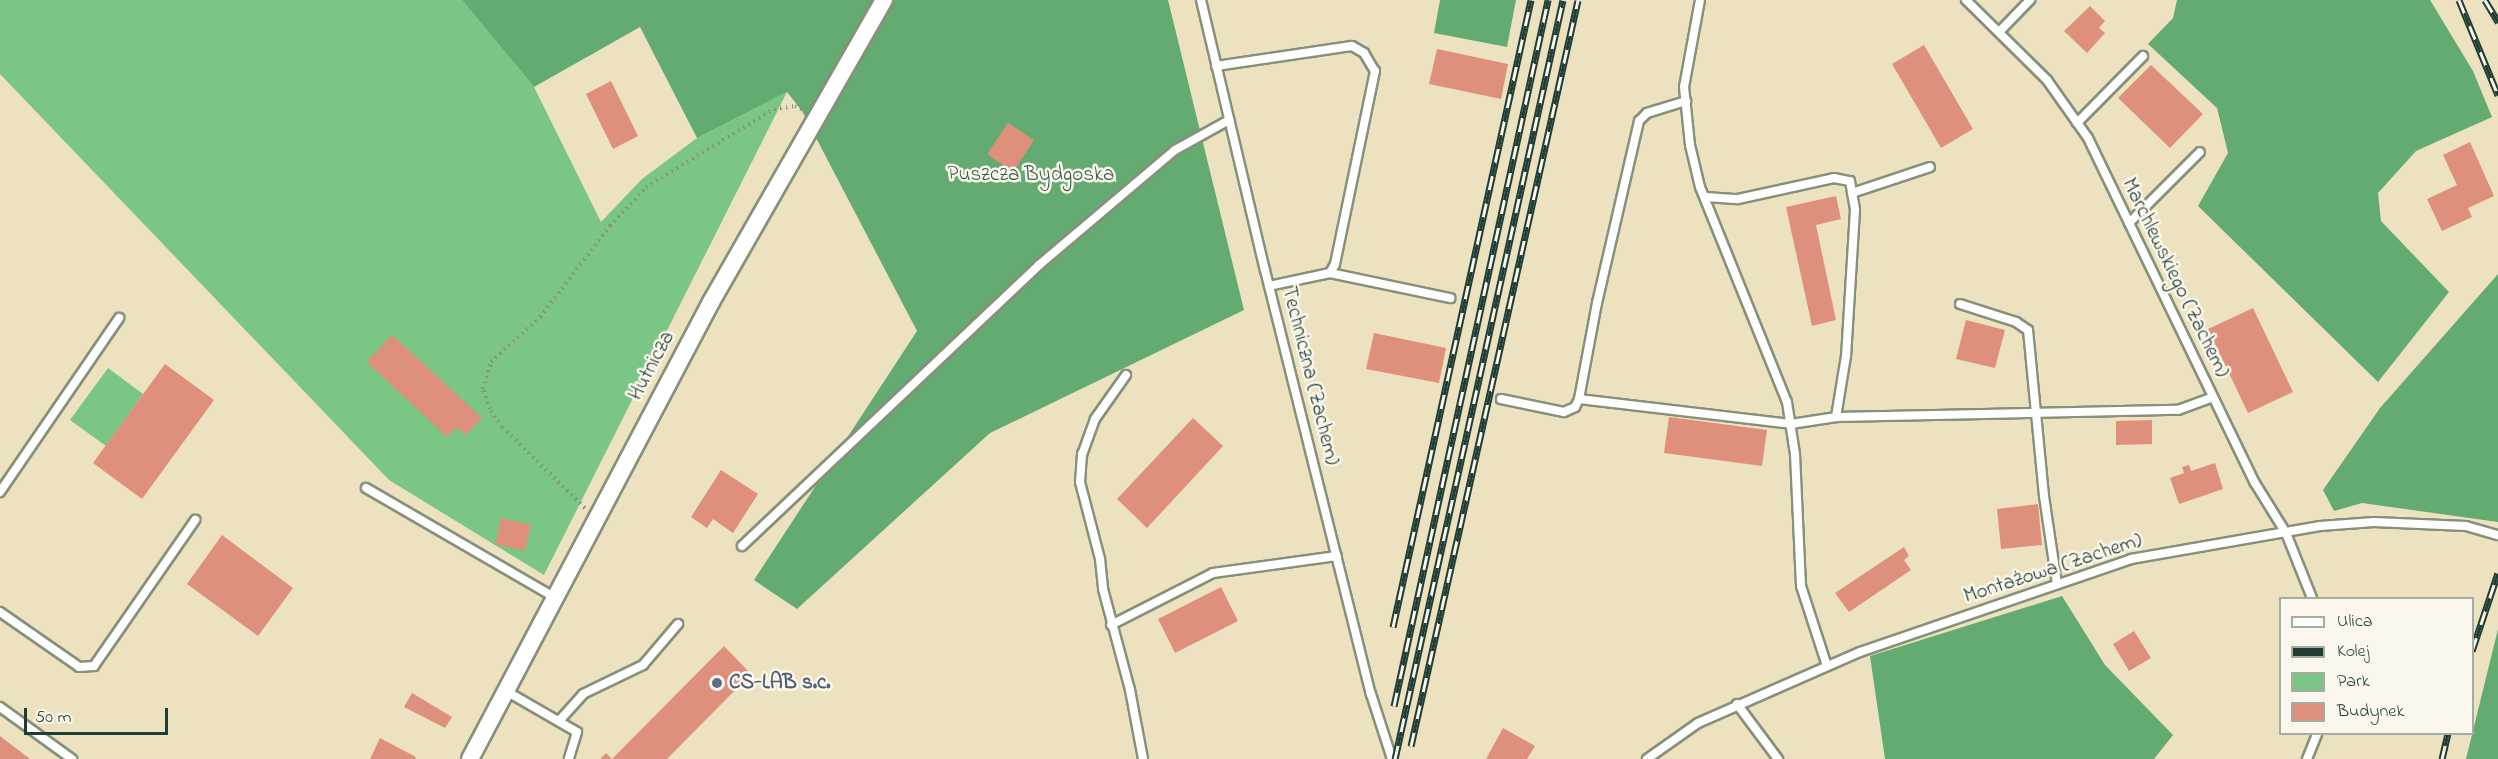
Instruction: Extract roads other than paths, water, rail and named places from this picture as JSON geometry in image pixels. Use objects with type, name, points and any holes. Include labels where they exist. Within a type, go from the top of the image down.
[{"type":"street","name":"Hutnicza","points":[[470,759],[815,115],[884,0]]},
{"type":"lane","name":"Techniczna (Zachem)","points":[[1201,0],[1269,286],[1337,556],[1392,759]]},
{"type":"lane","points":[[1700,0],[1684,87],[1690,145],[1706,197],[1787,402],[1791,424],[1801,586],[1827,666]]},
{"type":"lane","name":"Marchlewskiego (Zachem)","points":[[1966,0],[2048,80],[2077,123],[2129,223],[2255,483],[2286,533],[2312,597]]},
{"type":"lane","points":[[1999,32],[2030,0]]},
{"type":"lane","points":[[1216,66],[1352,46],[1364,53],[1375,71],[1335,264],[1329,273]]},
{"type":"lane","points":[[2077,123],[2142,56]]},
{"type":"lane","points":[[1501,399],[1564,412],[1575,407],[1580,399],[1597,303],[1639,121],[1647,113],[1686,101]]},
{"type":"lane","points":[[742,546],[1039,265],[1175,150],[1229,120]]},
{"type":"lane","points":[[2129,223],[2200,152]]},
{"type":"lane","points":[[1852,193],[1930,167]]},
{"type":"lane","points":[[1706,197],[1738,199],[1845,177],[1852,193],[1855,210],[1846,356],[1836,417]]},
{"type":"lane","points":[[1269,286],[1329,273],[1450,298]]},
{"type":"lane","points":[[1960,304],[2016,322],[2028,330],[2057,584]]},
{"type":"lane","points":[[0,492],[119,318]]},
{"type":"lane","points":[[1126,375],[1095,419],[1082,454],[1080,482],[1101,559],[1111,625],[1130,690],[1143,759]]},
{"type":"lane","points":[[1580,399],[1791,424],[1836,417],[2178,410],[2213,397]]},
{"type":"lane","points":[[366,488],[556,598]]},
{"type":"lane","points":[[0,612],[79,668],[94,666],[195,520]]},
{"type":"lane","name":"Montażowa (Zachem)","points":[[1647,759],[1698,723],[1827,666],[2131,559],[2286,533],[2374,522],[2466,526],[2498,535]]},
{"type":"lane","points":[[1111,625],[1213,573],[1337,556]]},
{"type":"lane","points":[[559,722],[583,694],[643,665],[678,624]]},
{"type":"lane","points":[[506,691],[577,732],[569,759]]},
{"type":"lane","points":[[1737,704],[1778,759]]},
{"type":"lane","points":[[0,707],[72,759]]},
{"type":"lane","points":[[2307,759],[2317,735]]},
{"type":"railway","points":[[1393,627],[1531,0]]},
{"type":"railway","points":[[1394,706],[1548,0]]},
{"type":"railway","points":[[1395,759],[1563,0]]},
{"type":"railway","points":[[1411,746],[1578,0]]},
{"type":"railway","points":[[2459,0],[2498,95]]},
{"type":"railway","points":[[2485,0],[2498,22]]},
{"type":"railway","points":[[2474,645],[2498,573]]},
{"type":"railway","points":[[2442,759],[2448,735]]},
{"type":"place","name":"CS-LAB s.c.","points":[[717,683]]},
{"type":"park label","name":"Puszcza Bydgoska","points":[[1031,175]]}]
